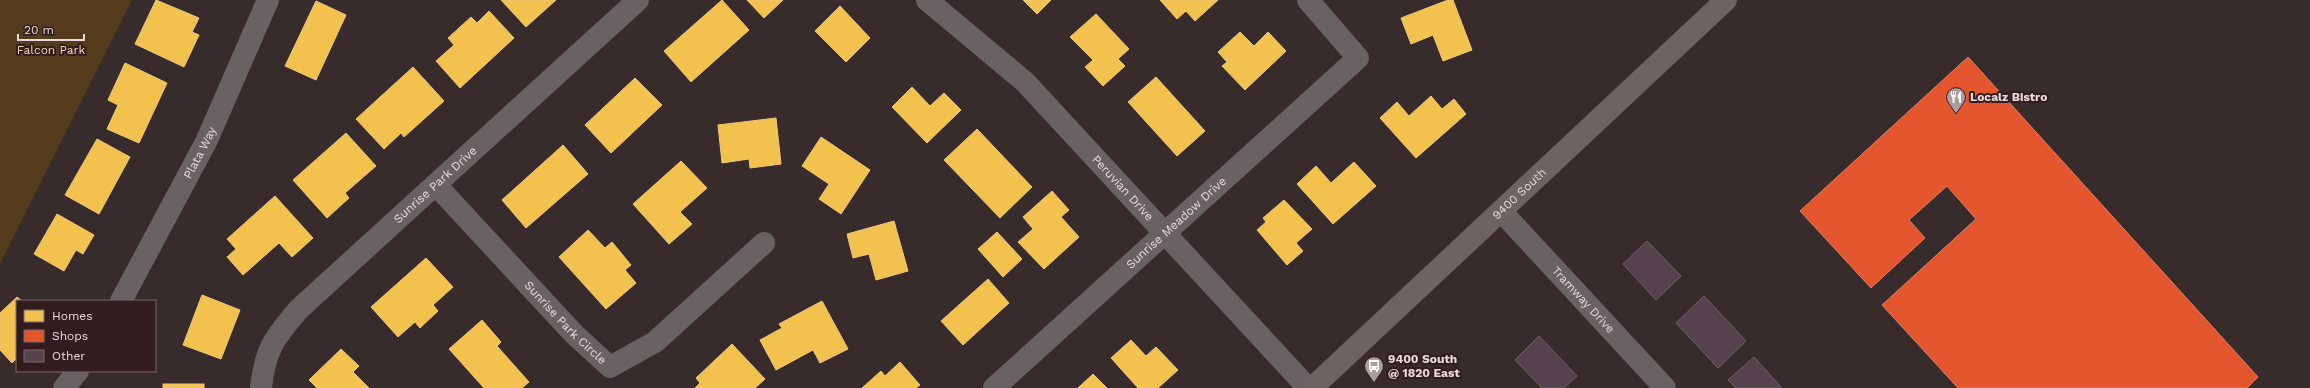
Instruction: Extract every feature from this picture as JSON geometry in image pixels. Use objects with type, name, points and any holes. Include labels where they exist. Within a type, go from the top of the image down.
[{"type":"main road","name":"9400 South","points":[[1312,388],[1726,0]]},
{"type":"street","name":"Plata Way","points":[[122,300],[207,140],[268,0]]},
{"type":"street","name":"Sunrise Park Drive","points":[[261,388],[263,364],[275,337],[299,309],[638,0]]},
{"type":"street","name":"Peruvian Drive","points":[[927,0],[1025,82],[1308,388]]},
{"type":"street","name":"Sunrise Meadow Drive","points":[[994,388],[1358,58],[1308,0]]},
{"type":"street","name":"Sunrise Park Circle","points":[[436,185],[574,334],[610,367],[655,342],[764,243]]},
{"type":"street","name":"Tramway Drive","points":[[1501,211],[1665,388]]},
{"type":"street","points":[[64,388],[77,372]]},
{"type":"green space","name":"Falcon Park","points":[[0,0],[132,0],[0,264]]},
{"type":"building: Homes","points":[[156,0],[199,18],[192,32],[199,35],[184,67],[135,44]]},
{"type":"building: Homes","points":[[501,0],[556,0],[526,27]]},
{"type":"building: Homes","points":[[722,0],[749,30],[691,82],[664,51]]},
{"type":"building: Homes","points":[[747,0],[783,0],[764,18]]},
{"type":"building: Homes","points":[[1023,0],[1051,0],[1037,14]]},
{"type":"building: Homes","points":[[1160,0],[1218,0],[1195,21],[1186,11],[1177,19]]},
{"type":"building: Homes","points":[[1448,0],[1453,0],[1472,50],[1443,61],[1433,35],[1411,44],[1401,18]]},
{"type":"building: Homes","points":[[316,1],[346,15],[316,80],[285,66]]},
{"type":"building: Homes","points":[[840,6],[870,38],[846,62],[815,31]]},
{"type":"building: Homes","points":[[489,11],[514,38],[460,88],[436,61],[454,45],[448,38],[471,17],[477,23]]},
{"type":"building: Homes","points":[[1096,14],[1129,49],[1118,59],[1125,66],[1103,86],[1085,67],[1093,60],[1070,37]]},
{"type":"building: Homes","points":[[1240,32],[1254,46],[1268,32],[1286,51],[1245,90],[1222,66],[1227,62],[1218,52]]},
{"type":"building: Homes","points":[[125,63],[167,83],[139,143],[107,129],[118,105],[108,100]]},
{"type":"building: Homes","points":[[413,67],[444,101],[404,137],[401,133],[384,149],[356,119]]},
{"type":"building: Homes","points":[[1156,77],[1205,131],[1177,156],[1128,102]]},
{"type":"building: Homes","points":[[635,78],[662,105],[611,153],[585,125]]},
{"type":"building: Homes","points":[[912,87],[930,106],[944,93],[961,110],[927,143],[892,107]]},
{"type":"building: Homes","points":[[1431,96],[1442,109],[1454,99],[1466,114],[1416,158],[1380,118],[1397,102],[1409,116]]},
{"type":"building: Homes","points":[[776,118],[781,164],[750,168],[749,159],[722,163],[718,125]]},
{"type":"building: Homes","points":[[977,129],[1032,187],[1000,218],[944,160]]},
{"type":"building: Homes","points":[[346,133],[376,166],[345,193],[349,198],[327,218],[293,180]]},
{"type":"building: Homes","points":[[821,137],[870,170],[841,214],[819,199],[829,184],[802,166]]},
{"type":"building: Homes","points":[[97,139],[130,157],[99,214],[65,195]]},
{"type":"building: Homes","points":[[563,145],[588,174],[526,228],[502,200]]},
{"type":"building: Homes","points":[[681,161],[707,188],[680,212],[692,224],[669,244],[633,204]]},
{"type":"building: Homes","points":[[1354,162],[1376,186],[1333,224],[1297,184],[1316,166],[1331,183]]},
{"type":"building: Homes","points":[[1052,191],[1069,210],[1061,217],[1079,237],[1044,269],[1018,242],[1033,229],[1023,217]]},
{"type":"building: Homes","points":[[275,196],[313,238],[292,257],[279,243],[243,275],[227,257],[236,249],[227,239]]},
{"type":"building: Homes","points":[[1284,200],[1312,229],[1296,243],[1303,251],[1287,265],[1257,230],[1266,222],[1263,218]]},
{"type":"building: Homes","points":[[57,214],[94,235],[83,254],[76,250],[64,271],[34,254]]},
{"type":"building: Homes","points":[[894,221],[908,271],[876,280],[869,254],[853,258],[847,234]]},
{"type":"building: Homes","points":[[588,230],[605,248],[612,242],[631,265],[625,270],[636,283],[606,309],[559,257]]},
{"type":"building: Homes","points":[[997,232],[1022,259],[1003,277],[978,249]]},
{"type":"building: Homes","points":[[426,258],[453,287],[433,305],[438,311],[420,328],[415,322],[398,337],[371,307]]},
{"type":"building: Homes","points":[[988,279],[1009,303],[963,345],[941,321]]},
{"type":"building: Homes","points":[[202,295],[240,310],[221,359],[183,345]]},
{"type":"building: Homes","points":[[17,297],[21,300],[16,300],[16,359],[12,363],[0,350],[0,313]]},
{"type":"building: Homes","points":[[822,301],[848,349],[820,363],[813,350],[776,370],[760,340],[782,328],[779,324]]},
{"type":"building: Homes","points":[[482,320],[501,342],[497,346],[529,382],[522,388],[484,388],[449,349]]},
{"type":"building: Homes","points":[[1131,340],[1146,356],[1156,347],[1178,370],[1158,388],[1138,388],[1111,358]]},
{"type":"building: Homes","points":[[732,344],[765,379],[755,388],[695,388],[700,383],[696,378]]},
{"type":"building: Homes","points":[[341,349],[359,366],[353,372],[369,388],[317,388],[309,380]]},
{"type":"building: Homes","points":[[900,362],[920,385],[916,388],[862,388],[881,371],[885,376]]},
{"type":"building: Homes","points":[[1093,374],[1107,388],[1078,388]]},
{"type":"building: Homes","points":[[163,384],[204,384],[204,388],[163,388]]},
{"type":"building: Shops","points":[[1968,57],[2258,377],[2247,388],[1958,388],[1882,305],[1976,219],[1947,186],[1909,220],[1925,238],[1871,288],[1800,211]]},
{"type":"building: Other","points":[[1647,241],[1681,276],[1656,300],[1623,264]]},
{"type":"building: Other","points":[[1704,296],[1746,341],[1718,368],[1676,323]]},
{"type":"building: Other","points":[[1539,336],[1577,376],[1564,388],[1542,388],[1515,360]]},
{"type":"building: Other","points":[[1754,357],[1782,388],[1736,388],[1728,380]]},
{"type":"place","name":"Localz Bistro","points":[[1956,114]]},
{"type":"place","name":"9400 South @ 1820 East","points":[[1374,383]]}]
